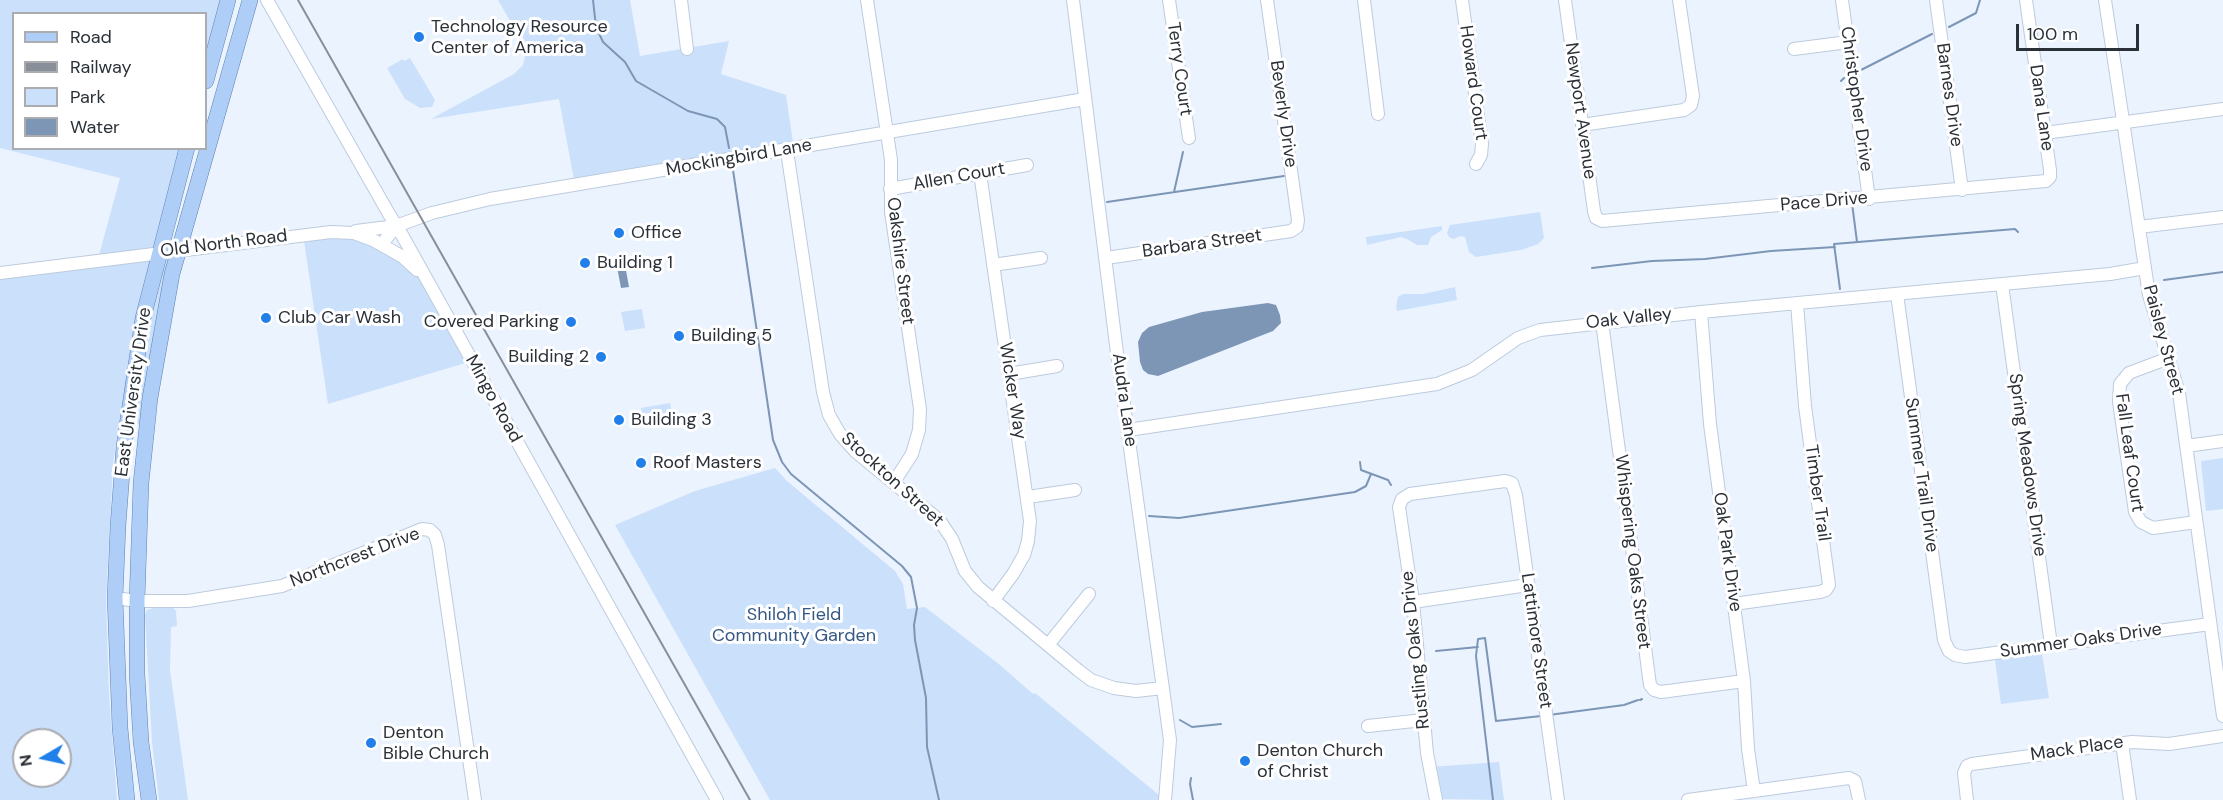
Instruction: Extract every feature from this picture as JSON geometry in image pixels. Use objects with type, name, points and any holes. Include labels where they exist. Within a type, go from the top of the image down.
[{"type":"main road","points":[[207,77],[228,0]]},
{"type":"main road","name":"East University Drive","points":[[149,800],[141,742],[137,674],[137,601],[141,483],[150,398],[162,323],[179,250],[250,0]]},
{"type":"main road","name":"East University Drive","points":[[127,800],[120,728],[115,598],[118,526],[129,400],[143,318],[186,150]]},
{"type":"street","name":"Mingo Road","points":[[267,0],[717,800]]},
{"type":"street","points":[[681,0],[687,48]]},
{"type":"street","name":"Oakshire Street","points":[[867,0],[892,169],[891,212],[921,413],[912,454],[894,482]]},
{"type":"street","name":"Audra Lane","points":[[1073,0],[1171,747],[1165,800]]},
{"type":"street","name":"Terry Court","points":[[1169,0],[1189,138]]},
{"type":"street","name":"Beverly Drive","points":[[1267,0],[1298,220],[1297,227]]},
{"type":"street","points":[[1364,0],[1377,114]]},
{"type":"street","name":"Howard Court","points":[[1462,0],[1482,144],[1481,154],[1476,164]]},
{"type":"street","name":"Newport Avenue","points":[[1565,0],[1594,211],[1599,220]]},
{"type":"street","points":[[1582,124],[1684,110],[1691,105],[1693,96],[1679,0]]},
{"type":"street","name":"Christopher Drive","points":[[1842,0],[1869,199]]},
{"type":"street","name":"Barnes Drive","points":[[1936,0],[1962,190]]},
{"type":"street","name":"Dana Lane","points":[[2026,0],[2050,170],[2048,180]]},
{"type":"street","name":"Paisley Street","points":[[2105,0],[2145,268],[2154,313],[2177,385],[2223,716]]},
{"type":"street","points":[[1794,49],[1848,42]]},
{"type":"street","name":"Mockingbird Lane","points":[[343,232],[396,226],[432,213],[490,199],[787,151],[1085,99]]},
{"type":"street","points":[[2045,133],[2223,109]]},
{"type":"street","name":"Stockton Street","points":[[787,151],[827,408],[836,428],[850,446],[940,521],[952,539],[969,577],[993,601],[1084,675],[1106,686],[1136,690],[1163,688]]},
{"type":"street","name":"Allen Court","points":[[890,189],[1027,165]]},
{"type":"street","name":"Wicker Way","points":[[980,173],[1028,497],[1030,528],[1026,548],[1013,574],[993,601]]},
{"type":"street","name":"Pace Drive","points":[[1599,220],[1869,199],[2040,183],[2048,180]]},
{"type":"street","points":[[2139,227],[2223,217]]},
{"type":"street","points":[[382,244],[396,226]]},
{"type":"street","name":"Barbara Street","points":[[1106,258],[1291,231],[1297,227]]},
{"type":"street","name":"Old North Road","points":[[0,273],[321,232],[343,232],[360,235],[382,244],[411,263],[430,288]]},
{"type":"street","points":[[993,265],[1041,258]]},
{"type":"street","name":"Oak Valley","points":[[1128,430],[1437,384],[1480,366],[1512,341],[1540,330],[1701,312],[2110,274],[2145,268]]},
{"type":"street","name":"Spring Meadows Drive","points":[[2002,284],[2051,645]]},
{"type":"street","name":"Summer Trail Drive","points":[[1897,294],[1944,640],[1952,653]]},
{"type":"street","name":"Timber Trail","points":[[1734,604],[1820,592],[1826,590],[1828,585],[1805,404],[1797,303]]},
{"type":"street","name":"Oak Park Drive","points":[[1701,312],[1710,424],[1744,681],[1748,749],[1754,791]]},
{"type":"street","name":"Whispering Oaks Street","points":[[1602,322],[1650,686],[1661,692],[1744,681]]},
{"type":"street","name":"Fall Leaf Court","points":[[2169,358],[2128,373],[2120,384],[2120,402],[2135,512],[2141,522],[2153,528],[2196,522]]},
{"type":"street","points":[[1010,374],[1057,366]]},
{"type":"street","points":[[2186,446],[2223,441]]},
{"type":"street","name":"Rustling Oaks Drive","points":[[1436,800],[1423,720],[1413,602],[1399,511],[1402,499],[1410,494],[1501,481],[1512,483]]},
{"type":"street","name":"Lattimore Street","points":[[1512,483],[1516,495],[1558,800]]},
{"type":"street","points":[[1028,497],[1075,490]]},
{"type":"street","name":"Northcrest Drive","points":[[115,598],[137,601],[188,600],[282,586],[423,530],[430,530],[435,535],[438,545],[475,800]]},
{"type":"street","points":[[1413,602],[1528,585]]},
{"type":"street","points":[[1048,645],[1089,594]]},
{"type":"street","name":"Summer Oaks Drive","points":[[1952,653],[1965,657],[2211,624]]},
{"type":"street","points":[[1368,726],[1423,720]]},
{"type":"street","name":"Mack Place","points":[[1967,800],[1964,773],[1967,766],[1972,764],[2122,743],[2169,744],[2223,736]]},
{"type":"street","points":[[2122,743],[2130,800]]},
{"type":"street","points":[[1688,800],[1851,778],[1856,783],[1859,800]]},
{"type":"green space","points":[[0,0],[228,0],[207,77],[207,12],[12,12],[12,150],[187,150],[160,252],[179,250],[147,423],[118,428],[113,465],[106,600],[109,695],[117,800],[0,800],[0,273],[98,259],[120,178],[0,148]]},
{"type":"green space","points":[[498,0],[630,0],[640,56],[729,41],[721,74],[786,95],[794,149],[575,185],[559,99],[431,119],[514,74],[523,65],[524,45]]},
{"type":"green space","points":[[410,58],[435,100],[432,107],[420,108],[405,99],[387,68],[403,59],[404,61]]},
{"type":"green space","points":[[1540,212],[1544,238],[1538,244],[1521,250],[1476,257],[1469,252],[1465,237],[1453,239],[1447,233],[1450,225]]},
{"type":"green space","points":[[1442,226],[1442,230],[1431,237],[1428,245],[1417,245],[1401,237],[1367,245],[1366,237]]},
{"type":"green space","points":[[343,232],[411,263],[472,361],[328,404],[303,234]]},
{"type":"green space","points":[[1455,287],[1457,300],[1397,311],[1398,297],[1403,294],[1423,294]]},
{"type":"green space","points":[[642,309],[645,328],[625,331],[621,312]]},
{"type":"green space","points":[[670,403],[673,418],[644,422],[641,408]]},
{"type":"green space","points":[[2223,458],[2223,509],[2206,511],[2201,461]]},
{"type":"green space","name":"Shiloh Field Community Garden","points":[[775,468],[787,481],[895,571],[903,584],[907,609],[925,607],[1000,665],[1033,694],[1035,693],[1165,800],[770,800],[615,525],[695,491]]},
{"type":"green space","points":[[172,607],[176,611],[177,626],[171,627],[170,670],[188,800],[159,800],[152,742],[145,615],[147,610]]},
{"type":"green space","points":[[2041,647],[2049,698],[2001,704],[1994,653]]},
{"type":"green space","points":[[1499,762],[1504,800],[1436,799],[1430,767]]},
{"type":"water","points":[[625,265],[629,287],[621,288],[617,267]]},
{"type":"water","points":[[1268,303],[1276,305],[1280,315],[1281,323],[1273,331],[1158,376],[1148,374],[1143,370],[1138,342],[1142,333],[1149,327],[1202,312]]},
{"type":"waterway","points":[[593,0],[596,27],[603,42],[625,62],[636,81],[688,111],[717,119],[725,127],[729,148]]},
{"type":"waterway","points":[[1949,27],[1976,13],[1980,0]]},
{"type":"waterway","points":[[1861,70],[1932,34]]},
{"type":"waterway","points":[[1841,81],[1844,78]]},
{"type":"waterway","points":[[1174,192],[1183,152]]},
{"type":"waterway","points":[[733,170],[773,440],[782,462],[791,474],[902,566],[911,577],[917,608],[914,625],[915,640],[926,698],[927,747],[939,800]]},
{"type":"waterway","points":[[1107,202],[1284,176]]},
{"type":"waterway","points":[[1852,203],[1857,242]]},
{"type":"waterway","points":[[1840,289],[1834,244],[2015,229],[2018,232]]},
{"type":"waterway","points":[[1592,268],[1652,261],[1705,259],[1771,251],[1835,247]]},
{"type":"waterway","points":[[2164,280],[2223,272]]},
{"type":"waterway","points":[[1360,462],[1361,470],[1388,480],[1391,485]]},
{"type":"waterway","points":[[1149,516],[1179,518],[1355,492],[1366,486],[1371,474]]},
{"type":"waterway","points":[[1493,800],[1476,656],[1478,639],[1485,638],[1496,721],[1541,716]]},
{"type":"waterway","points":[[1436,651],[1478,647]]},
{"type":"waterway","points":[[1549,715],[1624,705],[1638,700]]},
{"type":"waterway","points":[[1180,720],[1192,727],[1221,724]]},
{"type":"waterway","points":[[1191,778],[1193,800]]},
{"type":"railway","points":[[298,0],[750,800]]},
{"type":"place","name":"Technology Resource Center of America","points":[[419,37]]},
{"type":"place","name":"Office","points":[[619,233]]},
{"type":"place","name":"Building 1","points":[[585,263]]},
{"type":"place","name":"Club Car Wash","points":[[266,318]]},
{"type":"place","name":"Covered Parking","points":[[571,322]]},
{"type":"place","name":"Building 5","points":[[679,336]]},
{"type":"place","name":"Building 2","points":[[601,357]]},
{"type":"place","name":"Building 3","points":[[619,420]]},
{"type":"place","name":"Roof Masters","points":[[641,463]]},
{"type":"place","name":"Denton Bible Church","points":[[371,743]]},
{"type":"place","name":"Denton Church of Christ","points":[[1245,761]]}]
